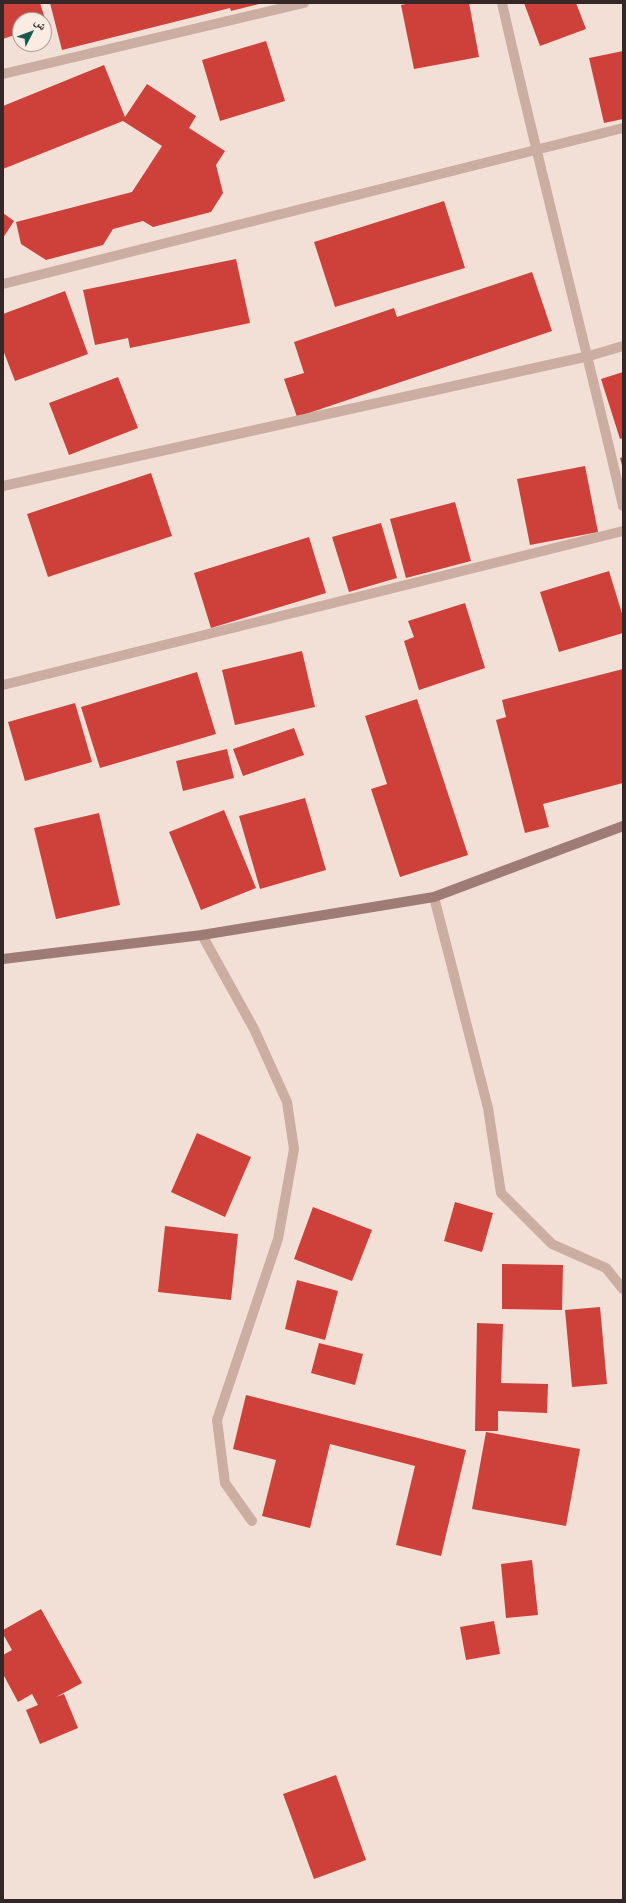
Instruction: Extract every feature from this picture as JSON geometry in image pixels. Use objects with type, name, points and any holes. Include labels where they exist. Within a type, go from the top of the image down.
[{"type":"main road","points":[[3,959],[202,935],[434,897],[623,826]]},
{"type":"street","points":[[3,74],[304,3]]},
{"type":"street","points":[[502,3],[536,150],[588,356],[623,506]]},
{"type":"street","points":[[3,284],[623,128]]},
{"type":"street","points":[[3,486],[588,356],[623,346]]},
{"type":"street","points":[[3,685],[623,531]]},
{"type":"street","points":[[434,897],[488,1108],[500,1193],[552,1244],[606,1268],[623,1289]]},
{"type":"street","points":[[202,935],[254,1029],[287,1102],[294,1149],[278,1239],[217,1420],[225,1483],[252,1521]]},
{"type":"building","points":[[3,3],[40,3],[43,12],[12,12],[12,36],[3,39]]},
{"type":"building","points":[[50,3],[259,4],[231,11],[230,8],[62,50]]},
{"type":"building","points":[[410,3],[469,3],[479,57],[414,69],[401,5]]},
{"type":"building","points":[[524,3],[576,3],[586,29],[540,46]]},
{"type":"building","points":[[266,41],[285,101],[220,121],[202,60]]},
{"type":"building","points":[[623,51],[623,119],[604,123],[589,58]]},
{"type":"building","points":[[104,65],[125,117],[147,84],[196,116],[189,128],[225,151],[216,165],[223,193],[211,212],[153,227],[143,221],[113,229],[103,245],[46,260],[21,244],[16,222],[132,192],[162,146],[123,121],[3,169],[3,106]]},
{"type":"building","points":[[444,201],[465,268],[335,307],[314,242]]},
{"type":"building","points":[[3,213],[14,221],[3,238]]},
{"type":"building","points":[[236,259],[250,323],[130,348],[128,338],[95,345],[83,290]]},
{"type":"building","points":[[532,272],[552,331],[297,417],[284,379],[304,373],[294,342],[394,308],[397,317]]},
{"type":"building","points":[[65,291],[88,354],[15,381],[3,350],[3,314]]},
{"type":"building","points":[[623,372],[623,438],[620,439],[601,379]]},
{"type":"building","points":[[118,377],[138,428],[69,455],[49,403]]},
{"type":"building","points":[[623,457],[623,469],[620,458]]},
{"type":"building","points":[[585,466],[598,532],[530,545],[517,479]]},
{"type":"building","points":[[151,473],[172,536],[48,577],[27,514]]},
{"type":"building","points":[[455,502],[471,561],[406,578],[390,519]]},
{"type":"building","points":[[381,523],[397,578],[349,592],[332,537]]},
{"type":"building","points":[[309,537],[326,593],[211,628],[194,573]]},
{"type":"building","points":[[609,571],[623,617],[623,633],[559,652],[540,592]]},
{"type":"building","points":[[465,603],[485,668],[419,690],[404,641],[414,637],[408,621]]},
{"type":"building","points":[[302,651],[315,707],[235,725],[222,670]]},
{"type":"building","points":[[623,669],[623,783],[543,804],[549,827],[525,833],[496,720],[506,717],[502,700]]},
{"type":"building","points":[[197,672],[216,734],[100,768],[81,707]]},
{"type":"building","points":[[417,699],[468,855],[400,877],[371,789],[387,784],[365,716]]},
{"type":"building","points":[[75,703],[92,762],[25,781],[8,722]]},
{"type":"building","points":[[294,728],[304,755],[243,776],[233,749]]},
{"type":"building","points":[[227,749],[234,778],[183,791],[176,761]]},
{"type":"building","points":[[305,798],[326,870],[260,889],[239,816]]},
{"type":"building","points":[[224,810],[256,888],[201,910],[169,832]]},
{"type":"building","points":[[99,813],[120,905],[56,919],[34,828]]},
{"type":"building","points":[[197,1133],[251,1157],[225,1217],[171,1192]]},
{"type":"building","points":[[455,1202],[493,1213],[482,1252],[444,1241]]},
{"type":"building","points":[[313,1207],[372,1230],[352,1281],[294,1259]]},
{"type":"building","points":[[165,1226],[238,1234],[231,1300],[158,1292]]},
{"type":"building","points":[[502,1264],[563,1265],[562,1310],[502,1309]]},
{"type":"building","points":[[297,1280],[338,1291],[325,1340],[285,1329]]},
{"type":"building","points":[[600,1307],[607,1384],[572,1387],[565,1310]]},
{"type":"building","points":[[477,1323],[503,1324],[501,1383],[548,1384],[547,1413],[498,1411],[498,1431],[475,1431]]},
{"type":"building","points":[[319,1343],[363,1354],[355,1385],[311,1373]]},
{"type":"building","points":[[246,1395],[466,1450],[441,1556],[396,1545],[415,1466],[330,1444],[310,1528],[262,1516],[276,1460],[233,1449]]},
{"type":"building","points":[[486,1432],[580,1449],[566,1526],[472,1509]]},
{"type":"building","points":[[532,1560],[538,1615],[506,1618],[501,1564]]},
{"type":"building","points":[[41,1609],[82,1683],[56,1697],[64,1694],[78,1728],[40,1744],[26,1710],[38,1705],[32,1694],[18,1702],[3,1674],[3,1655],[12,1650],[3,1634],[3,1630]]},
{"type":"building","points":[[494,1621],[500,1654],[466,1660],[460,1627]]},
{"type":"building","points":[[336,1775],[366,1860],[314,1879],[283,1794]]}]
